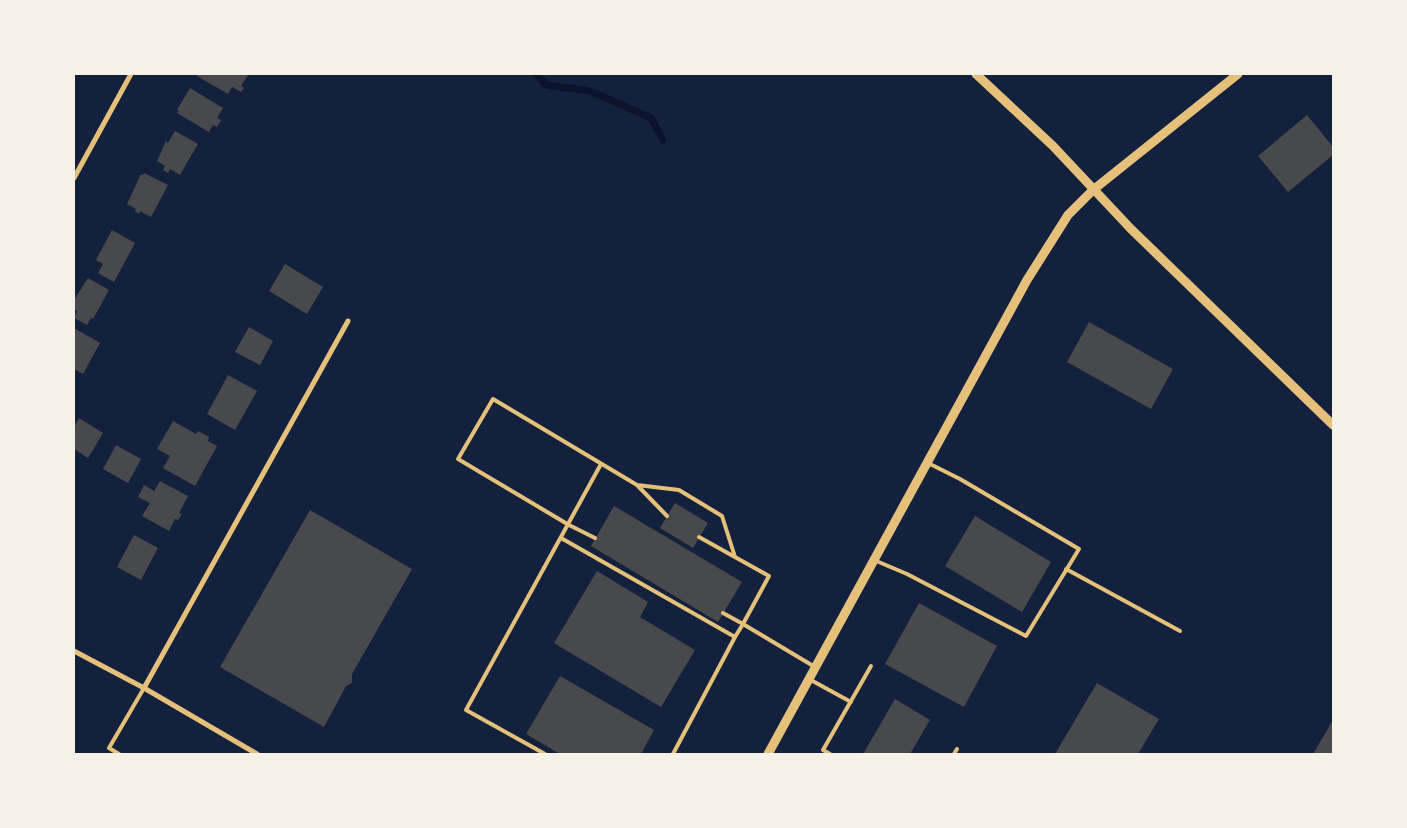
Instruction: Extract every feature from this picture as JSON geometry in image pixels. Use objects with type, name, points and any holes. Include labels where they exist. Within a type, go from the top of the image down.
[{"type":"street","points":[[74,178],[131,74]]},
{"type":"street","points":[[976,74],[1053,146],[1131,229],[1333,425]]},
{"type":"street","points":[[768,754],[1027,280],[1068,215],[1093,190],[1238,74]]},
{"type":"street","points":[[144,688],[348,321]]},
{"type":"street","points":[[74,651],[144,688],[257,754]]},
{"type":"lane","points":[[595,538],[569,525],[458,459],[493,399],[637,485],[667,516]]},
{"type":"lane","points":[[874,560],[907,574],[1026,636],[1079,549],[927,463]]},
{"type":"lane","points":[[545,754],[466,710],[601,464]]},
{"type":"lane","points":[[637,485],[679,490],[722,516],[735,557]]},
{"type":"lane","points":[[673,754],[769,576],[700,537]]},
{"type":"lane","points":[[561,538],[735,636]]},
{"type":"lane","points":[[1066,569],[1180,631]]},
{"type":"lane","points":[[723,613],[816,667]]},
{"type":"lane","points":[[830,754],[823,750],[872,666]]},
{"type":"lane","points":[[809,679],[851,702]]},
{"type":"lane","points":[[106,754],[144,688]]},
{"type":"lane","points":[[109,748],[119,754]]},
{"type":"lane","points":[[954,754],[957,749]]},
{"type":"building","points":[[198,74],[249,74],[241,86],[244,88],[241,92],[232,87],[228,94],[197,76]]},
{"type":"building","points":[[190,88],[223,108],[217,118],[221,120],[217,127],[213,125],[209,132],[177,113]]},
{"type":"building","points":[[1307,115],[1333,147],[1333,155],[1288,192],[1258,156]]},
{"type":"building","points":[[175,131],[198,144],[180,175],[170,169],[168,173],[163,170],[165,166],[157,161],[166,141],[168,143]]},
{"type":"building","points":[[144,173],[168,185],[151,217],[140,211],[139,214],[135,211],[136,209],[127,204],[141,174],[143,175]]},
{"type":"building","points":[[112,230],[135,243],[114,282],[98,273],[103,264],[96,260]]},
{"type":"building","points":[[285,264],[323,287],[307,314],[269,291]]},
{"type":"building","points":[[88,278],[109,290],[93,319],[91,318],[87,325],[74,318],[77,311],[74,309],[74,300]]},
{"type":"building","points":[[1089,322],[1173,369],[1151,409],[1067,362]]},
{"type":"building","points":[[249,327],[273,341],[260,365],[235,352]]},
{"type":"building","points":[[74,328],[100,343],[83,374],[74,369]]},
{"type":"building","points":[[228,375],[257,391],[235,430],[207,414]]},
{"type":"building","points":[[79,418],[103,433],[88,458],[74,449],[74,427]]},
{"type":"building","points":[[173,421],[196,434],[198,431],[209,437],[208,441],[217,446],[195,486],[163,468],[170,456],[157,449]]},
{"type":"building","points":[[116,445],[141,459],[128,483],[103,469]]},
{"type":"building","points":[[160,481],[188,496],[179,513],[182,514],[178,520],[175,519],[169,531],[142,516],[150,503],[138,497],[144,485],[154,491]]},
{"type":"building","points":[[675,503],[708,523],[693,548],[660,528]]},
{"type":"building","points":[[614,506],[742,582],[718,622],[591,546]]},
{"type":"building","points":[[310,510],[412,569],[352,674],[352,683],[346,686],[324,727],[220,667]]},
{"type":"building","points":[[975,516],[1051,562],[1022,612],[945,566]]},
{"type":"building","points":[[134,535],[158,548],[141,580],[117,567]]},
{"type":"building","points":[[597,571],[648,602],[640,617],[695,650],[661,707],[554,643]]},
{"type":"building","points":[[919,603],[997,646],[964,707],[885,664]]},
{"type":"building","points":[[560,676],[654,730],[641,754],[560,754],[526,734]]},
{"type":"building","points":[[1097,683],[1159,719],[1138,754],[1055,754]]},
{"type":"building","points":[[895,699],[930,720],[910,754],[863,754]]},
{"type":"building","points":[[1333,720],[1333,754],[1313,754]]},
{"type":"waterway","points":[[536,74],[546,85],[590,91],[651,118],[663,140]]}]
